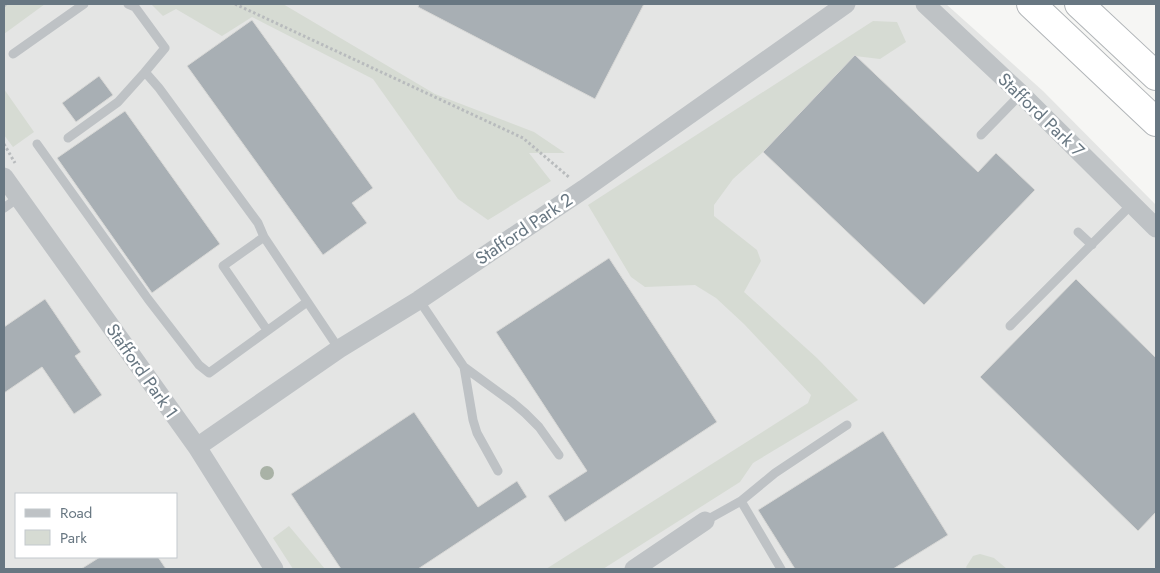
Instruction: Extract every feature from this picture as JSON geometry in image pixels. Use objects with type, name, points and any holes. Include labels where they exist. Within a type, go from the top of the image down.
[{"type":"highway","points":[[1031,4],[1156,122]]},
{"type":"highway","points":[[1080,4],[1156,76]]},
{"type":"street","name":"Stafford Park 2","points":[[197,448],[339,349],[419,300],[584,189],[846,4]]},
{"type":"street","name":"Stafford Park 7","points":[[925,4],[1021,94],[1156,228]]},
{"type":"street","name":"Stafford Park 1","points":[[4,177],[11,202],[197,448],[274,569]]},
{"type":"street","points":[[634,569],[705,521]]},
{"type":"lane","points":[[13,54],[84,4]]},
{"type":"lane","points":[[68,138],[118,102],[165,48],[135,7],[128,4]]},
{"type":"lane","points":[[145,72],[159,88],[258,224],[264,237],[339,349]]},
{"type":"lane","points":[[981,135],[1021,94]]},
{"type":"lane","points":[[37,144],[148,299],[199,365],[209,373],[307,302]]},
{"type":"lane","points":[[1010,326],[1132,204]]},
{"type":"lane","points":[[1078,232],[1092,245]]},
{"type":"lane","points":[[264,237],[223,266],[267,330]]},
{"type":"lane","points":[[419,300],[464,367],[525,413],[539,427],[559,455]]},
{"type":"lane","points":[[464,367],[477,433],[498,471]]},
{"type":"lane","points":[[705,521],[741,501],[774,473],[847,425]]},
{"type":"lane","points":[[741,501],[781,569]]},
{"type":"path","points":[[235,4],[523,138],[584,189]]},
{"type":"shaded area","points":[[4,4],[946,4],[1043,91],[1156,205],[1156,569],[4,569]]},
{"type":"green space","points":[[4,4],[45,4],[4,34]]},
{"type":"green space","points":[[151,4],[283,4],[435,94],[534,132],[565,153],[529,153],[551,181],[488,220],[458,199],[373,79],[252,17],[222,36],[176,9],[163,16]]},
{"type":"green space","points":[[873,21],[897,22],[906,42],[880,59],[855,56],[763,152],[733,179],[714,205],[714,216],[757,250],[761,261],[744,292],[817,358],[858,400],[753,463],[740,482],[603,569],[546,569],[808,403],[811,395],[744,324],[716,298],[695,285],[645,287],[631,277],[588,205]]},
{"type":"green space","points":[[4,89],[34,132],[13,147],[4,135]]},
{"type":"green space","points":[[289,526],[325,569],[293,569],[273,538]]},
{"type":"green space","points":[[980,554],[994,558],[1007,569],[967,569],[966,567],[973,556]]},
{"type":"building","points":[[419,4],[644,4],[595,99],[418,7]]},
{"type":"building","points":[[252,20],[373,188],[352,203],[367,223],[323,255],[187,66]]},
{"type":"building","points":[[855,55],[978,172],[996,153],[1035,190],[924,305],[763,152]]},
{"type":"building","points":[[99,76],[113,95],[76,122],[62,103]]},
{"type":"building","points":[[125,111],[220,244],[152,293],[57,158]]},
{"type":"building","points":[[609,258],[717,422],[565,522],[548,496],[587,471],[496,332]]},
{"type":"building","points":[[1076,279],[1156,358],[1156,512],[1138,531],[980,377]]},
{"type":"building","points":[[45,299],[81,352],[75,356],[102,395],[74,414],[42,367],[4,393],[4,327]]},
{"type":"building","points":[[414,412],[478,507],[517,481],[527,497],[418,569],[341,569],[291,494]]},
{"type":"building","points":[[883,431],[948,535],[893,569],[795,569],[758,510]]},
{"type":"building","points":[[98,558],[159,558],[166,569],[81,569]]}]
